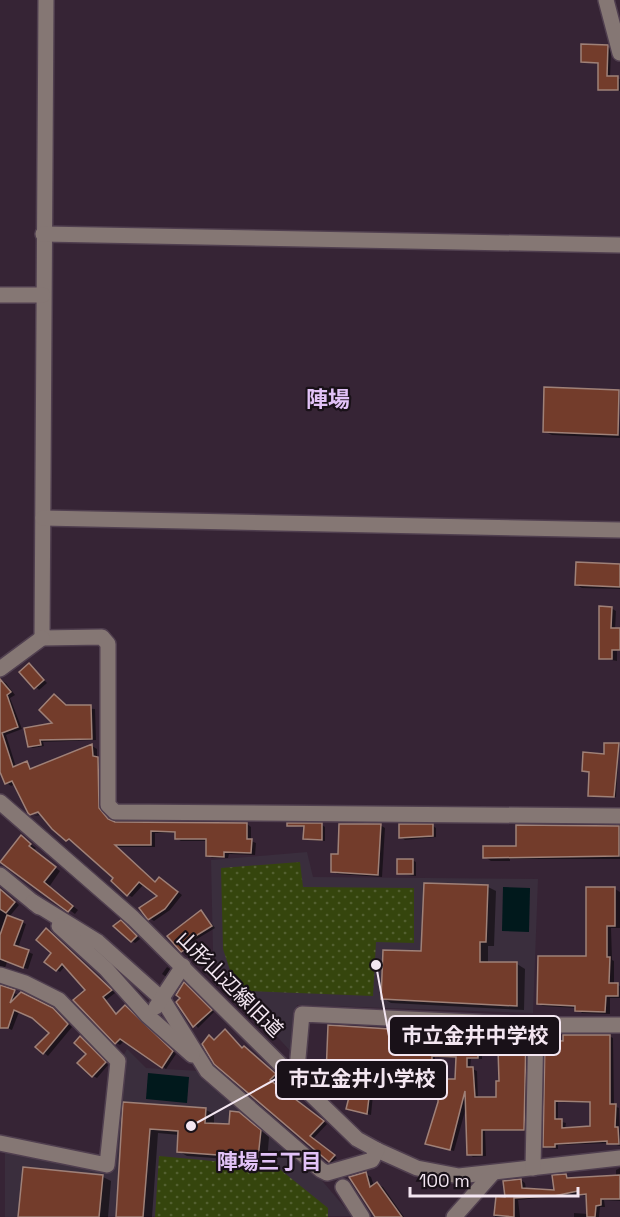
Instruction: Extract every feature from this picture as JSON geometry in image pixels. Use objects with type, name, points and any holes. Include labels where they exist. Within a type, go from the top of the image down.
[{"type":"street","points":[[42,638],[46,0]]},
{"type":"street","points":[[606,0],[616,25],[620,52]]},
{"type":"street","points":[[43,234],[620,245]]},
{"type":"street","points":[[0,295],[43,295]]},
{"type":"street","points":[[43,518],[620,530]]},
{"type":"street","points":[[0,669],[42,638],[102,637],[108,644],[108,805],[115,812],[620,816]]},
{"type":"street","name":"山形山辺線旧道","points":[[0,802],[133,918],[357,1139],[402,1163],[436,1173],[459,1176],[620,1158]]},
{"type":"street","points":[[0,875],[106,969],[148,1016],[207,1071],[327,1173],[372,1160],[377,1150]]},
{"type":"street","points":[[33,902],[98,942],[163,1000],[207,1071]]},
{"type":"street","points":[[148,1016],[163,1000],[183,966]]},
{"type":"street","points":[[0,975],[25,983],[59,1000],[118,1061],[107,1165],[0,1143]]},
{"type":"street","points":[[296,1080],[302,1014],[536,1025],[620,1025]]},
{"type":"street","points":[[533,1168],[536,1025]]},
{"type":"street","points":[[454,1217],[492,1174]]},
{"type":"street","points":[[343,1187],[362,1217]]},
{"type":"shaded area","points":[[307,852],[313,877],[538,879],[533,1013],[297,1005],[294,1055],[223,978],[213,952],[211,860]]},
{"type":"shaded area","points":[[503,887],[530,888],[529,932],[502,931]]},
{"type":"shaded area","points":[[127,1049],[146,1068],[201,1071],[313,1170],[352,1216],[5,1217],[5,1149],[111,1172],[123,1056]]},
{"type":"shaded area","points":[[148,1073],[189,1077],[187,1103],[146,1099]]},
{"type":"green space","points":[[300,862],[303,887],[414,888],[414,943],[376,942],[373,996],[245,991],[231,973],[223,949],[221,868]]},
{"type":"green space","points":[[159,1156],[277,1167],[328,1208],[328,1217],[155,1217]]},
{"type":"building","points":[[581,44],[608,45],[607,76],[618,76],[618,90],[598,90],[598,63],[581,62]]},
{"type":"building","points":[[544,387],[619,390],[618,435],[543,432]]},
{"type":"building","points":[[576,562],[620,564],[620,587],[575,585]]},
{"type":"building","points":[[599,606],[612,607],[611,628],[620,628],[620,650],[612,650],[612,659],[599,659]]},
{"type":"building","points":[[29,663],[44,680],[34,689],[19,672]]},
{"type":"building","points":[[0,679],[11,692],[7,695],[18,727],[2,733],[13,767],[27,761],[30,769],[92,744],[93,756],[98,757],[99,808],[108,819],[115,822],[247,823],[247,839],[252,839],[251,853],[224,852],[224,857],[206,856],[206,839],[175,839],[175,832],[151,831],[151,845],[115,845],[155,882],[159,877],[178,892],[165,909],[148,920],[139,908],[157,896],[139,882],[127,896],[111,881],[113,878],[69,839],[66,841],[52,829],[38,812],[30,815],[28,813],[12,781],[5,784],[0,772]]},
{"type":"building","points":[[54,694],[66,705],[91,705],[92,739],[40,740],[41,745],[28,747],[24,728],[52,723],[39,710]]},
{"type":"building","points":[[604,743],[619,743],[614,797],[588,796],[589,772],[582,771],[583,752],[604,754]]},
{"type":"building","points":[[287,823],[322,823],[322,840],[303,839],[304,826],[287,826]]},
{"type":"building","points":[[339,824],[381,824],[378,875],[331,872],[331,854],[338,854]]},
{"type":"building","points":[[399,824],[433,824],[433,836],[399,838]]},
{"type":"building","points":[[516,825],[619,826],[619,856],[483,858],[483,846],[516,846]]},
{"type":"building","points":[[21,835],[31,844],[29,846],[56,867],[44,882],[73,906],[68,912],[0,862]]},
{"type":"building","points":[[397,859],[413,859],[413,874],[397,874]]},
{"type":"building","points":[[424,883],[488,885],[486,942],[480,942],[480,962],[517,962],[517,1006],[381,999],[383,950],[421,951]]},
{"type":"building","points":[[586,887],[615,887],[615,926],[607,926],[607,957],[610,957],[609,983],[618,983],[618,996],[606,996],[605,1012],[575,1011],[575,1006],[537,1004],[538,956],[586,956]]},
{"type":"building","points":[[0,889],[15,902],[6,913],[0,909]]},
{"type":"building","points":[[201,910],[212,926],[184,943],[187,948],[181,952],[167,936]]},
{"type":"building","points":[[7,915],[23,921],[14,945],[29,950],[23,968],[0,959],[0,935]]},
{"type":"building","points":[[121,920],[137,936],[131,942],[113,926]]},
{"type":"building","points":[[46,928],[112,990],[103,997],[116,1014],[125,1005],[173,1051],[162,1068],[120,1039],[115,1044],[73,1000],[85,990],[62,964],[56,971],[44,962],[51,953],[36,940]]},
{"type":"building","points":[[184,982],[212,1010],[193,1027],[176,1002],[180,998],[176,995]]},
{"type":"building","points":[[0,985],[15,990],[10,1003],[21,992],[53,1008],[68,1024],[43,1054],[35,1047],[49,1033],[32,1018],[14,1010],[8,1028],[0,1028]]},
{"type":"building","points":[[328,1025],[405,1030],[405,1037],[456,1040],[457,1031],[526,1034],[524,1130],[482,1130],[482,1155],[467,1155],[465,1091],[450,1150],[425,1144],[438,1102],[439,1079],[455,1079],[456,1057],[432,1056],[432,1066],[402,1066],[402,1073],[372,1073],[367,1114],[346,1109],[354,1077],[326,1075]],"holes":[[[478,1049],[498,1049],[499,1081],[496,1081],[496,1097],[475,1097],[473,1067],[467,1067],[467,1058],[478,1058]]]},
{"type":"building","points":[[225,1029],[242,1048],[244,1046],[276,1074],[270,1080],[324,1121],[310,1136],[335,1155],[329,1162],[214,1064],[202,1044],[209,1035],[214,1040]]},
{"type":"building","points":[[563,1035],[610,1035],[610,1104],[616,1104],[615,1127],[618,1127],[619,1144],[607,1144],[607,1141],[555,1144],[555,1147],[543,1147],[545,1040],[563,1041]],"holes":[[[555,1101],[590,1102],[590,1126],[562,1128],[562,1119],[555,1119]]]},
{"type":"building","points":[[80,1036],[106,1062],[92,1077],[77,1063],[86,1054],[74,1043]]},
{"type":"building","points":[[123,1102],[206,1108],[205,1123],[229,1124],[230,1111],[239,1112],[261,1130],[258,1158],[177,1152],[178,1131],[150,1129],[143,1217],[116,1217]]},
{"type":"building","points":[[23,1167],[103,1175],[99,1217],[18,1217]]},
{"type":"building","points":[[366,1172],[370,1187],[377,1182],[402,1217],[375,1217],[349,1177]]},
{"type":"building","points":[[566,1174],[567,1178],[620,1175],[620,1199],[601,1199],[601,1205],[596,1206],[595,1217],[587,1217],[586,1194],[578,1195],[578,1191],[554,1196],[514,1198],[514,1217],[494,1215],[496,1196],[505,1197],[503,1181],[521,1179],[522,1188],[554,1190],[552,1175]]},
{"type":"place","name":"市立金井中学校","points":[[376,965]]},
{"type":"place","name":"市立金井小学校","points":[[191,1126]]},
{"type":"district","name":"陣場","points":[[328,399]]},
{"type":"district","name":"陣場三丁目","points":[[269,1161]]}]
